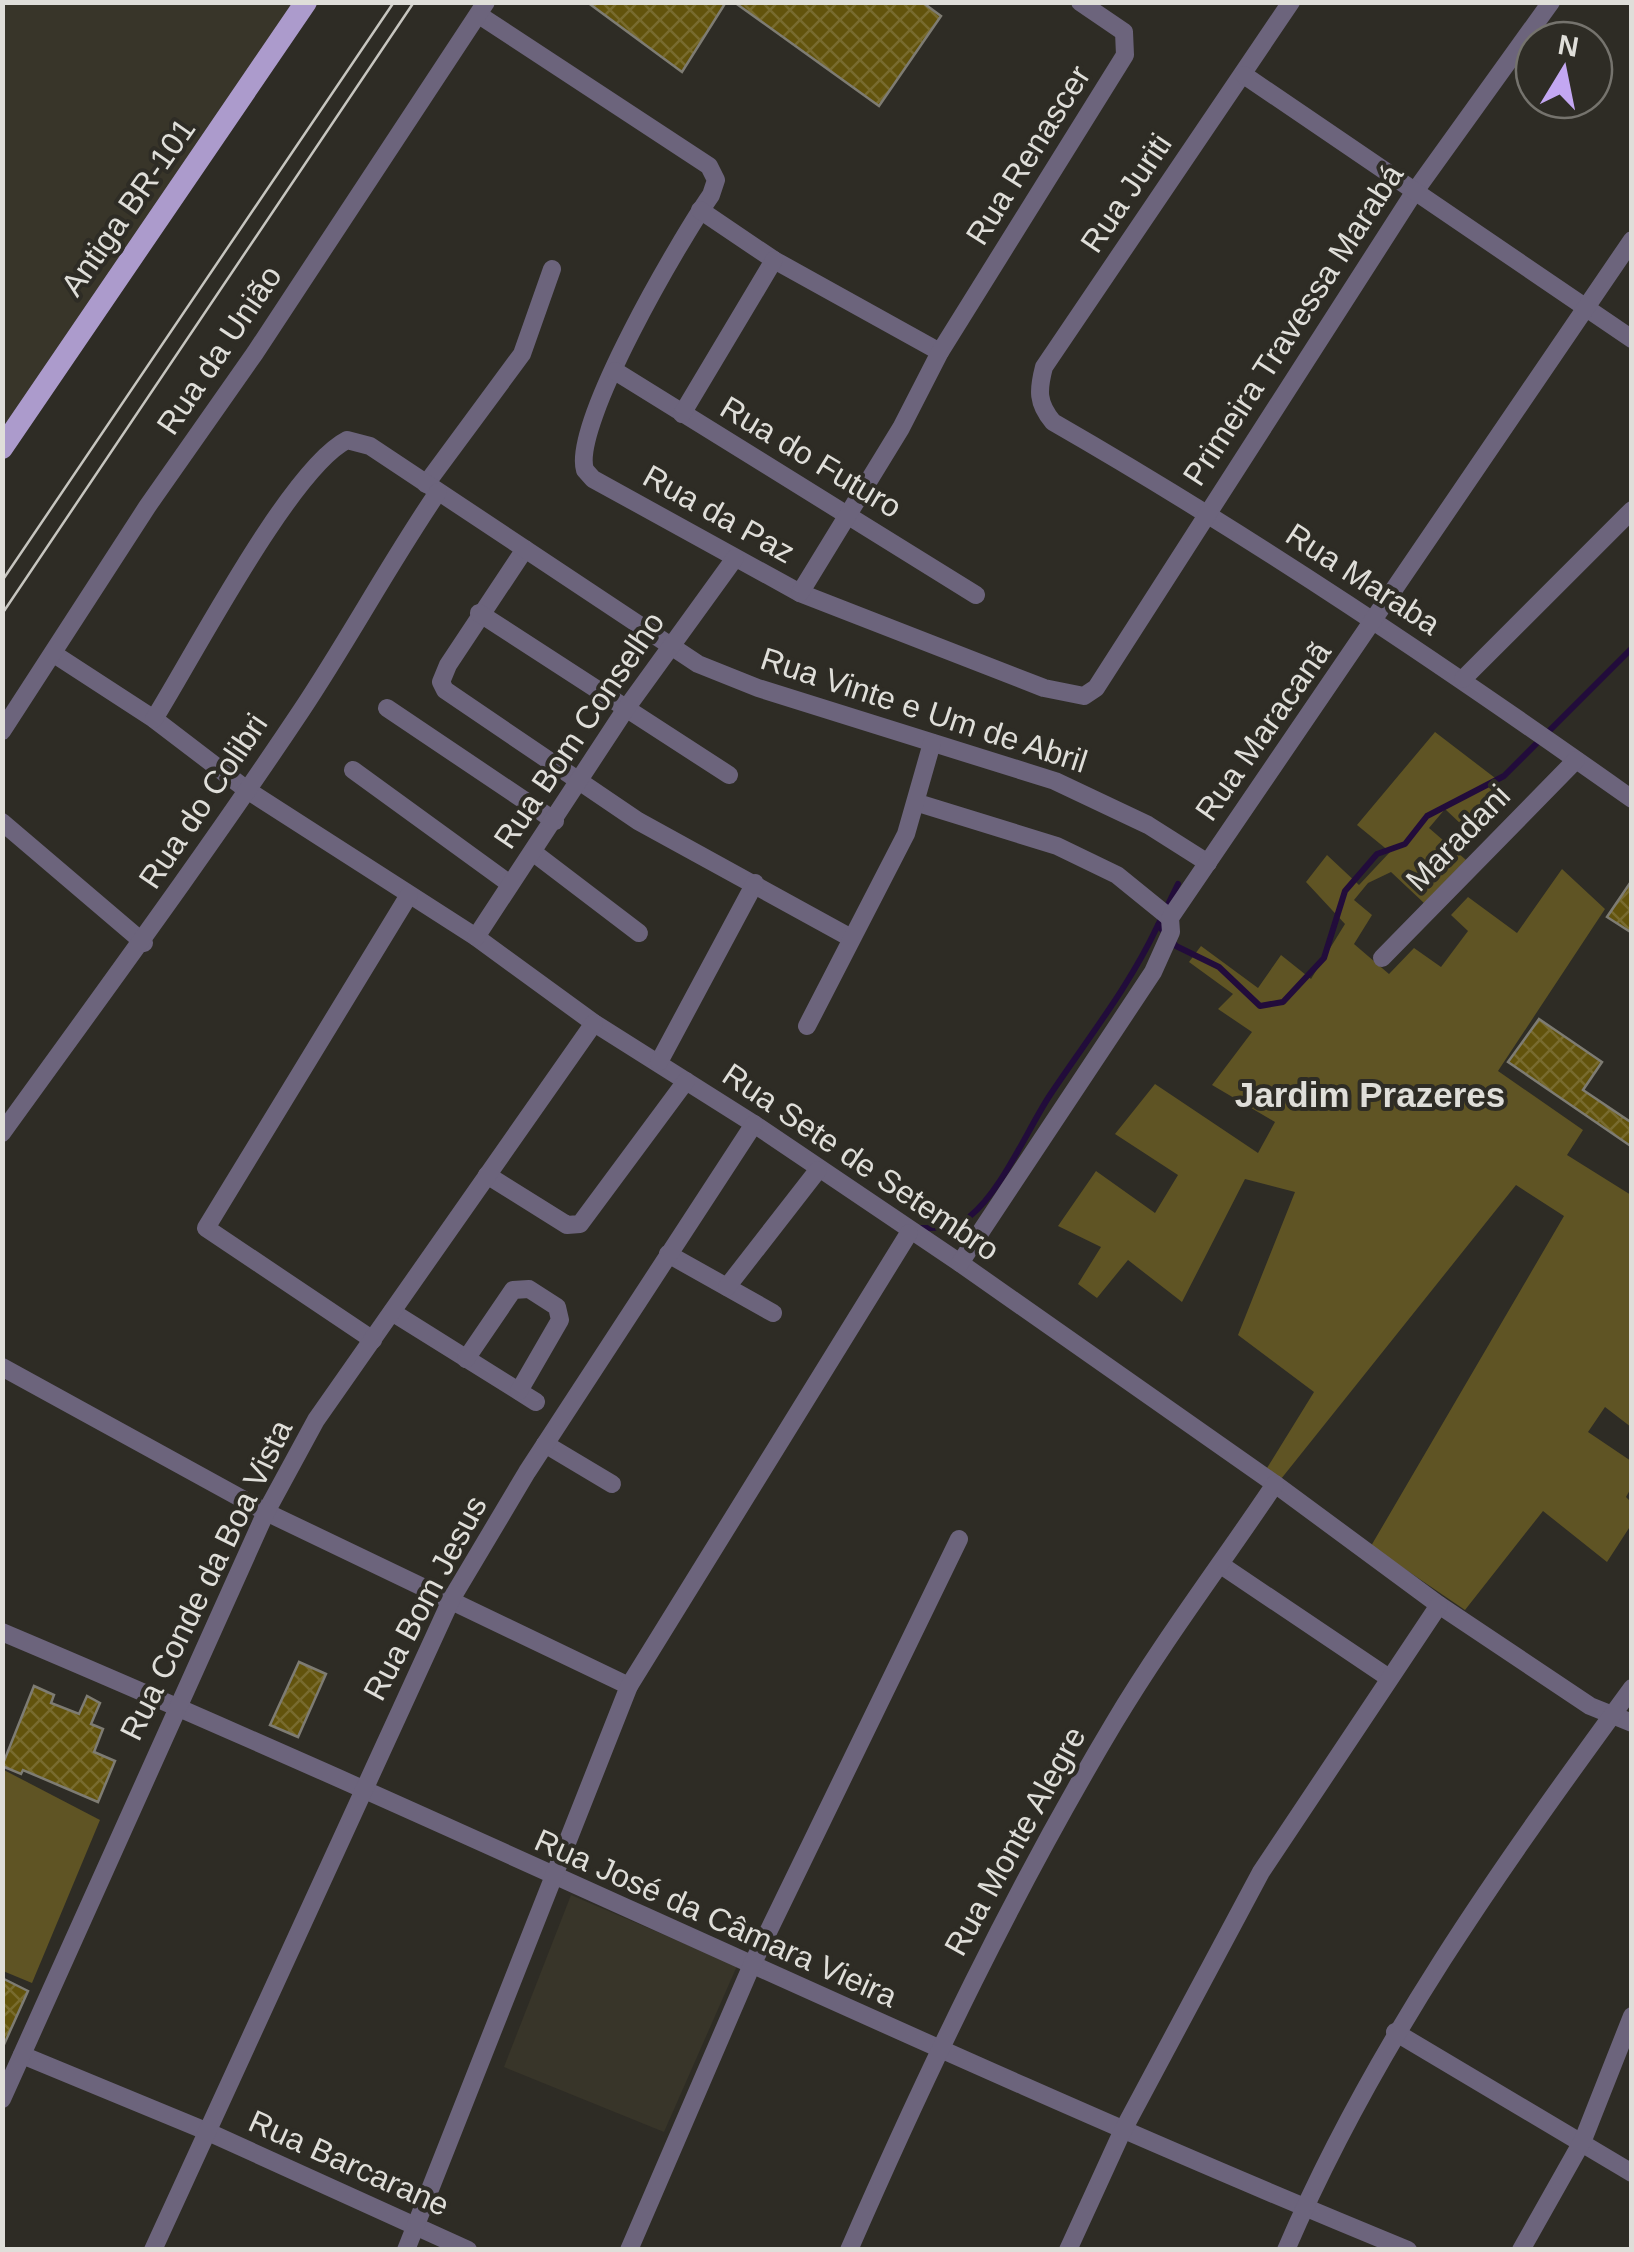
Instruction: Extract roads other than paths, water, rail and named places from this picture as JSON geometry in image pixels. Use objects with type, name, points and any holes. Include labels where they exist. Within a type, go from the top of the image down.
[{"type":"main road","name":"Antiga BR-101","points":[[2,448],[306,2]]},
{"type":"street","name":"Rua Renascer","points":[[940,352],[1125,54],[1124,32],[1080,2]]},
{"type":"street","name":"Rua Juriti","points":[[1054,422],[1042,408],[1038,390],[1044,367],[1244,76],[1290,2]]},
{"type":"street","name":"Primeira Travessa Marabá","points":[[1096,688],[1414,194],[1551,2]]},
{"type":"street","points":[[482,9],[708,166],[716,180],[706,202],[774,260],[940,352],[850,513],[800,592]]},
{"type":"street","name":"Rua da União","points":[[2,731],[147,506],[256,353],[482,9]]},
{"type":"street","points":[[1244,76],[1632,339]]},
{"type":"street","name":"Rua da Paz","points":[[706,202],[650,290],[584,442],[585,470],[594,479],[800,592],[1044,688],[1084,696],[1096,688]]},
{"type":"street","name":"Rua Maracanã","points":[[960,1264],[1153,972],[1170,932],[1170,918],[1374,624],[1632,240]]},
{"type":"street","points":[[682,414],[774,260]]},
{"type":"street","name":"Rua do Colibri","points":[[2,1133],[144,942],[247,790],[432,488],[522,354],[552,269]]},
{"type":"street","name":"Rua do Futuro","points":[[615,371],[850,513],[976,595]]},
{"type":"street","name":"Rua Maraba","points":[[1054,422],[1207,511],[1463,679],[1632,799]]},
{"type":"street","points":[[154,719],[259,544],[336,445],[347,440],[370,446],[669,648]]},
{"type":"street","points":[[1463,679],[1632,510]]},
{"type":"street","points":[[524,549],[442,676],[445,690],[638,821],[851,938]]},
{"type":"street","name":"Rua Bom Conselho","points":[[476,937],[582,781],[624,710],[735,558]]},
{"type":"street","points":[[480,613],[624,710],[730,775]]},
{"type":"street","name":"Rua Vinte e Um de Abril","points":[[669,648],[758,688],[1055,780],[1148,825],[1208,863]]},
{"type":"street","name":"Rua Sete de Setembro","points":[[54,654],[154,719],[247,790],[476,937],[594,1023],[754,1124],[960,1264],[1275,1484],[1439,1606],[1611,1716],[1632,1723]]},
{"type":"street","points":[[387,708],[555,821]]},
{"type":"street","points":[[807,1026],[893,864],[918,803],[932,743]]},
{"type":"street","name":"Maradani","points":[[1382,958],[1576,760]]},
{"type":"street","points":[[353,770],[510,884]]},
{"type":"street","points":[[918,803],[1057,846],[1117,875],[1170,918]]},
{"type":"street","points":[[2,822],[144,942]]},
{"type":"street","points":[[534,853],[639,933]]},
{"type":"street","points":[[659,1062],[755,883]]},
{"type":"street","points":[[372,1340],[206,1228],[409,894]]},
{"type":"street","name":"Rua Conde da Boa Vista","points":[[2,2100],[14,2061],[266,1512],[316,1420],[594,1023]]},
{"type":"street","points":[[488,1175],[567,1225],[580,1224],[686,1081]]},
{"type":"street","name":"Rua Bom Jesus","points":[[153,2250],[360,1790],[452,1598],[545,1444],[754,1124]]},
{"type":"street","points":[[727,1287],[818,1170]]},
{"type":"street","points":[[406,2250],[629,1686],[909,1232]]},
{"type":"street","points":[[668,1254],[773,1313]]},
{"type":"street","points":[[466,1359],[518,1288],[529,1289],[557,1307],[560,1320],[518,1391]]},
{"type":"street","points":[[392,1312],[536,1402]]},
{"type":"street","points":[[2,1367],[266,1512],[629,1686]]},
{"type":"street","points":[[545,1444],[612,1484]]},
{"type":"street","name":"Rua Monte Alegre","points":[[849,2250],[936,2051],[1116,1720],[1275,1484]]},
{"type":"street","points":[[630,2250],[751,1967],[959,1539]]},
{"type":"street","points":[[1221,1564],[1389,1678]]},
{"type":"street","points":[[1068,2250],[1122,2132],[1262,1872],[1439,1606]]},
{"type":"street","name":"Rua José da Câmara Vieira","points":[[2,1632],[177,1706],[936,2051],[1408,2250]]},
{"type":"street","points":[[1286,2250],[1304,2207],[1395,2032],[1490,1884],[1632,1688]]},
{"type":"street","points":[[1520,2250],[1583,2140],[1632,2016]]},
{"type":"street","points":[[1395,2032],[1632,2172]]},
{"type":"street","name":"Rua Barcarane","points":[[14,2061],[206,2131],[468,2250]]},
{"type":"waterway","points":[[1178,884],[1158,925],[1176,946],[1219,967],[1260,1006],[1283,1002],[1324,958],[1345,891],[1377,854],[1405,844],[1427,816],[1504,776],[1632,648]]},
{"type":"waterway","points":[[917,1228],[957,1224],[981,1206],[1121,991],[1158,925]]},
{"type":"tram line","points":[[2,581],[394,2]]},
{"type":"tram line","points":[[2,614],[414,2]]},
{"type":"district","name":"Jardim Prazeres","points":[[1370,1095]]}]
